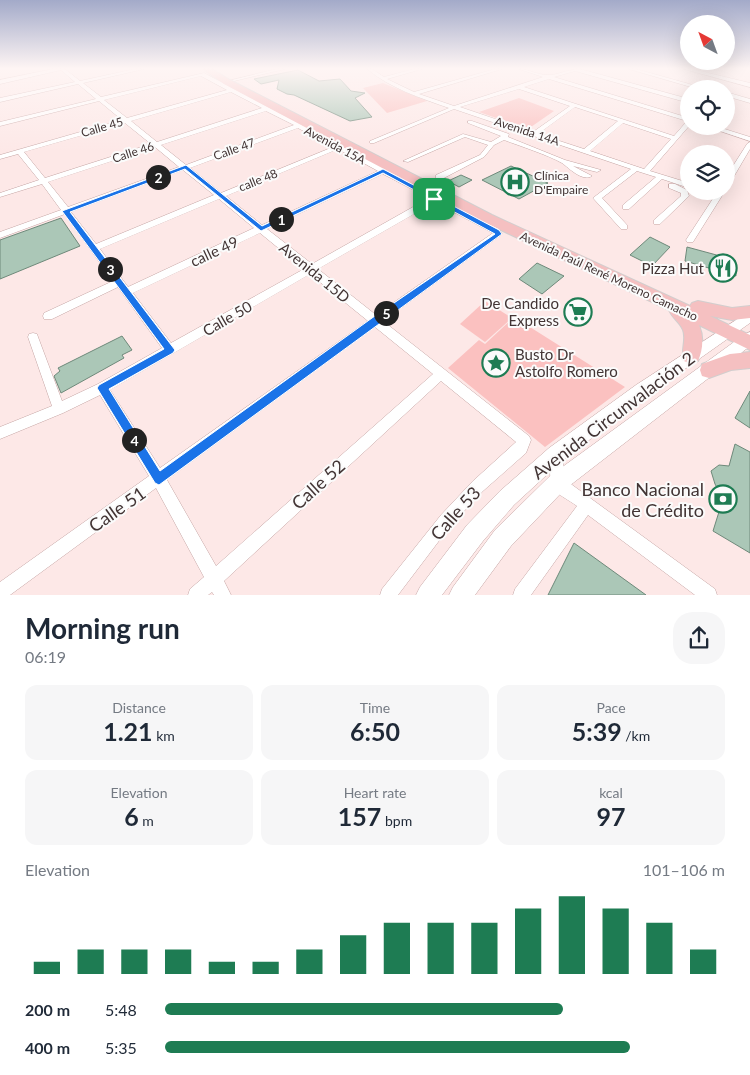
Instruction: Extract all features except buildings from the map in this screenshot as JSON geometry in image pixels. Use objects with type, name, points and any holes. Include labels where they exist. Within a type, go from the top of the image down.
[{"type":"main road","name":"Avenida Paúl René Moreno Camacho","points":[[255,97],[441,195],[496,215],[698,307],[732,314],[745,330]]},
{"type":"main road","name":"Avenida Paúl René Moreno Camacho","points":[[255,97],[493,221],[668,302],[745,330]]},
{"type":"main road","points":[[668,302],[682,315],[693,332],[695,341],[691,356]]},
{"type":"main road","name":"Avenida Circunvalación 2","points":[[428,595],[462,550],[507,498],[556,454],[691,356],[745,330]]},
{"type":"main road","name":"Avenida Circunvalación 2","points":[[461,595],[503,538],[556,483],[709,370],[745,330]]},
{"type":"main road","points":[[709,370],[730,362],[750,360]]},
{"type":"street","points":[[0,100],[13,97]]},
{"type":"street","name":"Avenida 15D","points":[[97,97],[521,437]]},
{"type":"street","points":[[0,124],[108,97]]},
{"type":"street","name":"Calle 45","points":[[0,157],[197,97]]},
{"type":"street","name":"Avenida 15A","points":[[249,97],[266,109],[383,171],[441,195],[496,231]]},
{"type":"street","name":"Avenida 14A","points":[[423,97],[587,150],[646,171],[659,179],[680,184]]},
{"type":"street","points":[[372,142],[456,107],[487,97]]},
{"type":"street","points":[[550,97],[674,138]]},
{"type":"street","points":[[612,97],[680,118]]},
{"type":"street","points":[[735,97],[750,101]]},
{"type":"street","points":[[535,133],[574,105]]},
{"type":"street","name":"Calle 46","points":[[0,195],[266,109]]},
{"type":"street","points":[[587,150],[622,121]]},
{"type":"street","points":[[470,122],[563,161],[597,170]]},
{"type":"street","name":"Calle 47","points":[[0,235],[298,126]]},
{"type":"street","points":[[505,136],[505,132],[513,126]]},
{"type":"street","points":[[439,177],[482,156],[492,144],[520,128]]},
{"type":"street","points":[[646,171],[680,131]]},
{"type":"street","points":[[406,161],[465,134],[492,144]]},
{"type":"street","points":[[735,134],[750,139]]},
{"type":"street","points":[[735,168],[750,144]]},
{"type":"street","name":"calle 48","points":[[94,248],[338,147]]},
{"type":"street","points":[[19,151],[44,181],[170,350]]},
{"type":"street","points":[[563,161],[574,170],[588,176]]},
{"type":"street","points":[[624,227],[597,198],[637,168]]},
{"type":"street","name":"calle 49","points":[[126,292],[383,171]]},
{"type":"street","points":[[626,207],[659,179],[679,188],[684,192],[685,196],[657,222]]},
{"type":"street","name":"Calle 50","points":[[0,433],[59,409],[102,388],[441,195]]},
{"type":"street","points":[[690,240],[716,200]]},
{"type":"street","name":"Calle 51","points":[[0,592],[159,479],[375,320],[498,234],[496,231]]},
{"type":"street","points":[[48,316],[120,282]]},
{"type":"street","points":[[33,337],[59,409]]},
{"type":"street","name":"Calle 52","points":[[196,595],[441,374]]},
{"type":"street","points":[[102,388],[159,479],[223,595]]},
{"type":"street","name":"Calle 53","points":[[388,595],[446,520],[478,486],[521,448],[524,444],[521,437]]},
{"type":"street","points":[[556,454],[556,483],[709,595]]},
{"type":"street","points":[[521,595],[586,506]]},
{"type":"shaded area","points":[[371,97],[417,97],[427,101],[387,113]]},
{"type":"shaded area","points":[[519,98],[554,111],[528,129],[479,112]]},
{"type":"shaded area","points":[[485,301],[512,318],[485,342],[460,324]]},
{"type":"shaded area","points":[[514,317],[625,387],[545,447],[448,368],[479,340],[485,344]]},
{"type":"place","name":"Clínica D'Empaire","points":[[515,182]]},
{"type":"place","name":"Pizza Hut","points":[[723,268]]},
{"type":"place","name":"De Candido Express","points":[[578,312]]},
{"type":"place","name":"Busto Dr Astolfo Romero","points":[[496,363]]},
{"type":"place","name":"Banco Nacional de Crédito","points":[[723,499]]},
{"type":"route","points":[[186,167],[261,229],[383,171],[434,199],[498,232],[498,234],[375,320],[159,479],[102,388],[170,350],[66,211],[186,167]]}]
